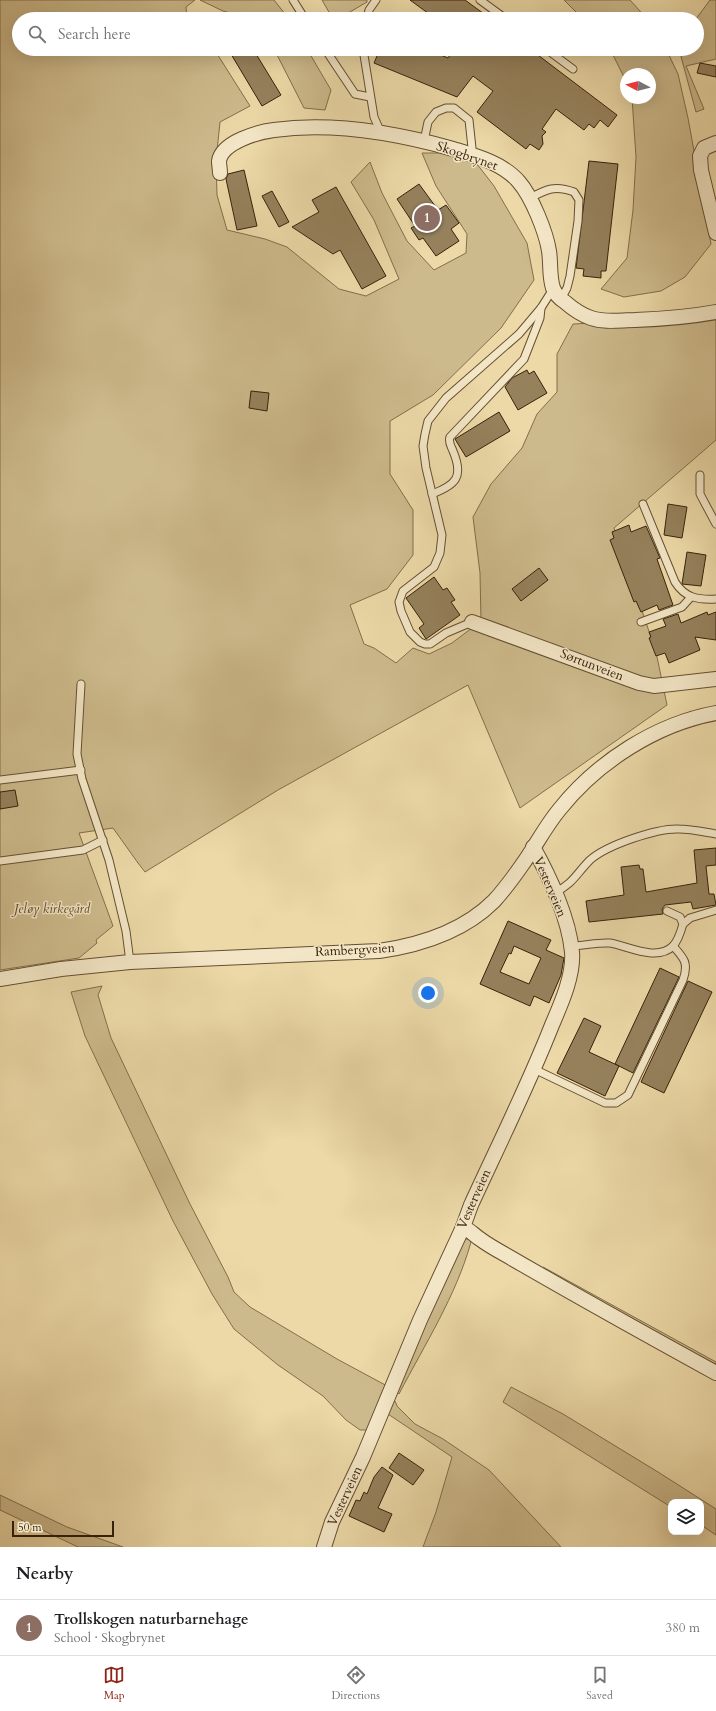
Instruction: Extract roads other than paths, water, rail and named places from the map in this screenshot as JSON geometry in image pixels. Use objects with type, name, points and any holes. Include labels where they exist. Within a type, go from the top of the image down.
[{"type":"street","name":"Skogbrynet","points":[[220,173],[219,161],[222,155],[230,146],[249,135],[273,130],[304,127],[381,133],[424,141],[471,154],[511,173],[530,198],[544,232],[557,294]]},
{"type":"street","points":[[710,145],[700,156],[701,170],[716,233]]},
{"type":"street","points":[[557,294],[584,316],[607,321],[679,318],[716,312]]},
{"type":"street","name":"Sørtunveien","points":[[472,622],[639,683],[654,686],[716,679]]},
{"type":"street","name":"Rambergveien","points":[[0,979],[61,969],[130,962],[379,951],[418,944],[454,929],[485,909],[504,890],[550,821],[570,796],[605,765],[634,745],[676,724],[716,713]]},
{"type":"street","name":"Vesterveien","points":[[324,1547],[332,1522],[363,1457],[420,1320],[534,1069],[564,996],[571,968],[572,953],[562,908],[533,847]]},
{"type":"street","points":[[463,1226],[500,1252],[611,1316],[716,1372]]},
{"type":"lane","points":[[293,0],[301,12]]},
{"type":"lane","points":[[368,12],[376,0]]},
{"type":"lane","points":[[480,0],[496,12]]},
{"type":"lane","points":[[330,56],[355,94],[370,97]]},
{"type":"lane","points":[[364,56],[374,117],[381,133]]},
{"type":"lane","points":[[555,56],[573,69]]},
{"type":"lane","points":[[424,141],[428,122],[436,112],[446,108],[454,108],[469,120],[472,148],[471,154]]},
{"type":"lane","points":[[472,622],[446,633],[430,644],[426,644],[420,642],[410,632],[400,611],[399,602],[403,591],[434,567],[438,560],[442,535],[432,494],[423,446],[428,421],[446,398],[519,334],[541,308],[557,294],[567,288],[578,221],[579,200],[574,192],[559,188],[554,188],[530,198]]},
{"type":"lane","points":[[432,494],[452,485],[457,475],[458,465],[449,442],[450,436],[524,358],[540,318],[541,308]]},
{"type":"lane","points":[[700,475],[700,494],[716,524]]},
{"type":"lane","points":[[643,504],[675,582],[682,592],[691,597],[716,599]]},
{"type":"lane","points":[[640,622],[682,607],[691,597]]},
{"type":"lane","points":[[81,684],[77,754],[94,818],[103,840],[126,931],[130,962]]},
{"type":"lane","points":[[0,780],[81,770]]},
{"type":"lane","points":[[554,893],[565,887],[591,860],[615,846],[645,835],[678,829],[716,834]]},
{"type":"lane","points":[[0,860],[83,850],[103,840]]},
{"type":"lane","points":[[570,946],[580,946],[593,943],[609,943],[652,953],[673,946],[683,924],[690,918],[716,910]]},
{"type":"lane","points":[[667,911],[680,917],[683,924]]},
{"type":"lane","points":[[534,1069],[605,1103],[616,1103],[628,1095],[683,980],[686,970],[684,958],[673,946]]},
{"type":"place","name":"Trollskogen naturbarnehage","points":[[427,218]]},
{"type":"park label","name":"Jeløy kirkegård","points":[[52,909]]}]
